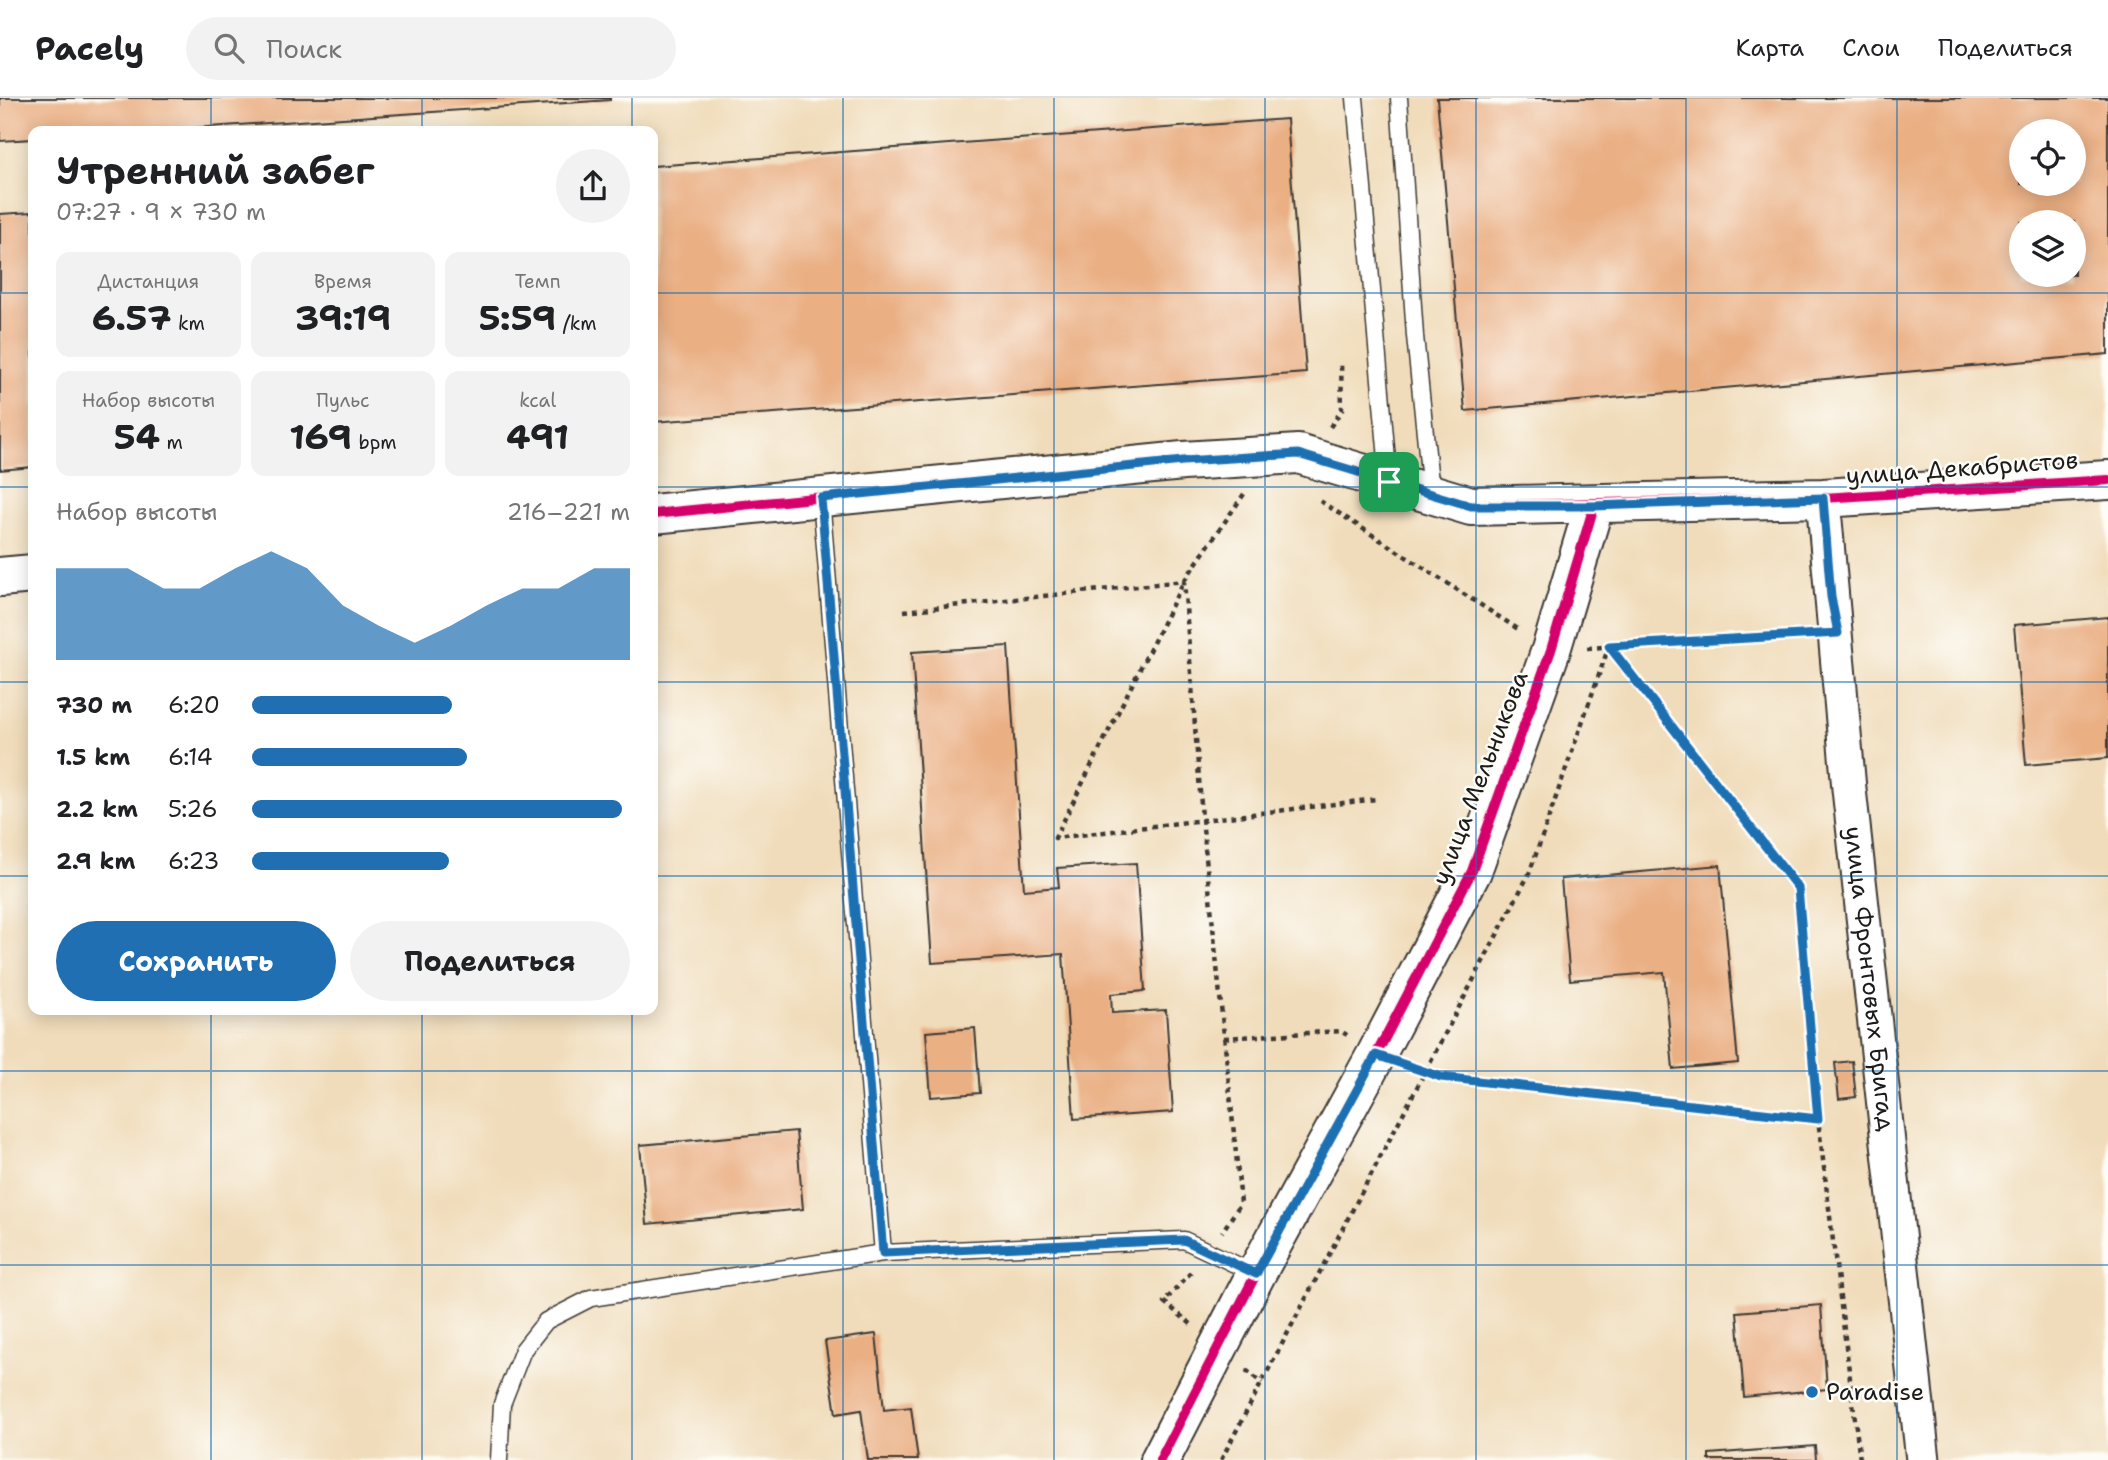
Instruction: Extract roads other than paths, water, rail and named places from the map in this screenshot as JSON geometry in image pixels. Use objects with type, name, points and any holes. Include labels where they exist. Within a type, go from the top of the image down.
[{"type":"street","name":"улица Декабристов","points":[[658,514],[1183,461],[1298,454],[1471,506],[1594,506],[1823,498],[2108,480]]},
{"type":"street","name":"улица Фронтовых Бригад","points":[[1823,498],[1831,597],[1838,633],[1850,803],[1923,1460]]},
{"type":"street","name":"улица Мельникова","points":[[1160,1460],[1256,1274],[1376,1055],[1472,871],[1551,650],[1594,506]]},
{"type":"street","points":[[0,577],[28,574]]},
{"type":"lane","points":[[1355,98],[1389,482]]},
{"type":"lane","points":[[1399,98],[1415,336],[1431,495]]},
{"type":"lane","points":[[821,498],[883,1253]]},
{"type":"lane","points":[[499,1460],[502,1404],[523,1350],[546,1321],[591,1298],[883,1253],[1184,1240],[1256,1274]]},
{"type":"place","name":"Paradise","points":[[1812,1392]]}]
